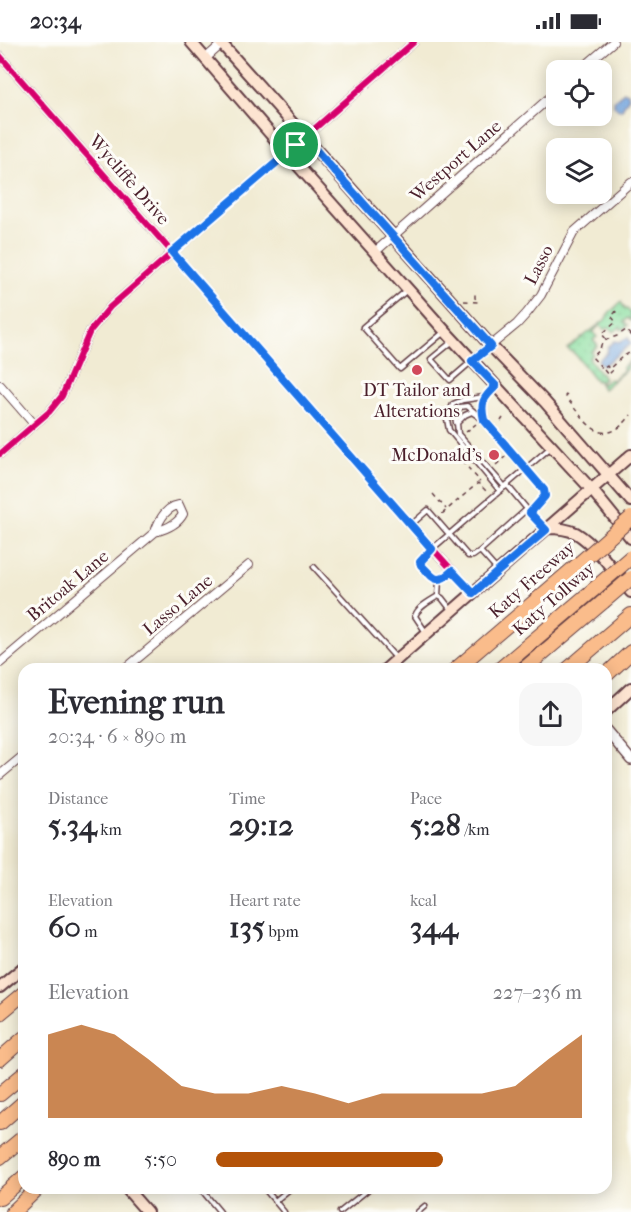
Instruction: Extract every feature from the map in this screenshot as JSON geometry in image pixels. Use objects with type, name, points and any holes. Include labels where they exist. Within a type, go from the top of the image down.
[{"type":"highway","name":"Katy Freeway","points":[[463,663],[631,518]]},
{"type":"highway","name":"Katy Tollway","points":[[507,663],[631,557]]},
{"type":"highway","name":"Katy Tollway","points":[[531,663],[631,578]]},
{"type":"highway","points":[[575,663],[626,619]]},
{"type":"highway","points":[[452,663],[512,621]]},
{"type":"highway","points":[[612,669],[631,652]]},
{"type":"highway","points":[[0,1012],[18,998]]},
{"type":"highway","points":[[0,1059],[18,1043]]},
{"type":"highway","points":[[0,1094],[18,1079]]},
{"type":"highway","points":[[0,1123],[18,1107]]},
{"type":"highway","points":[[0,1157],[18,1142]]},
{"type":"highway","points":[[0,1198],[18,1182]]},
{"type":"highway","points":[[14,1212],[32,1194]]},
{"type":"main road","points":[[191,42],[453,340],[592,490],[631,538]]},
{"type":"main road","points":[[222,43],[631,501]]},
{"type":"main road","points":[[393,663],[631,456]]},
{"type":"main road","points":[[547,529],[574,532],[587,541],[631,592]]},
{"type":"main road","points":[[612,705],[631,688]]},
{"type":"main road","points":[[0,987],[18,972]]},
{"type":"main road","points":[[14,1212],[37,1194]]},
{"type":"main road","points":[[131,1194],[147,1212]]},
{"type":"street","points":[[0,454],[49,412],[62,396],[71,379],[83,344],[99,318],[414,42]]},
{"type":"street","points":[[591,60],[612,42]]},
{"type":"street","points":[[206,58],[222,43]]},
{"type":"street","name":"Wycliffe Drive","points":[[0,56],[473,593]]},
{"type":"street","name":"Westport Lane","points":[[375,252],[546,101]]},
{"type":"street","name":"Lasso","points":[[472,361],[517,324],[541,295],[567,241],[574,232],[631,182]]},
{"type":"street","points":[[0,385],[34,424]]},
{"type":"street","name":"Britoak Lane","points":[[0,663],[155,532]]},
{"type":"street","name":"Lasso Lane","points":[[132,663],[249,565]]},
{"type":"street","points":[[612,737],[631,760]]},
{"type":"street","points":[[0,775],[18,760]]},
{"type":"lane","points":[[408,289],[363,327],[400,369],[445,331]]},
{"type":"lane","points":[[453,340],[431,359],[450,380],[472,361]]},
{"type":"lane","points":[[496,386],[484,397],[453,404],[447,419],[449,430],[500,491]]},
{"type":"lane","points":[[484,397],[484,420]]},
{"type":"lane","points":[[411,525],[428,510],[468,556],[480,551],[529,511],[545,496],[544,490],[484,420],[467,406],[460,407],[455,416],[458,434],[529,511],[547,529]]},
{"type":"lane","points":[[457,424],[465,415],[472,412],[477,414]]},
{"type":"lane","points":[[452,571],[439,580],[433,577],[420,562],[449,534],[552,447]]},
{"type":"lane","points":[[480,551],[498,571]]},
{"type":"lane","points":[[314,567],[397,659]]},
{"type":"lane","points":[[438,596],[439,580]]},
{"type":"lane","points":[[438,596],[452,611]]},
{"type":"lane","points":[[427,633],[417,621],[416,612],[438,596]]},
{"type":"lane","points":[[205,1194],[220,1212]]},
{"type":"lane","points":[[269,1194],[284,1212]]},
{"type":"lane","points":[[275,1201],[284,1194]]},
{"type":"lane","points":[[340,1212],[362,1194]]},
{"type":"lane","points":[[418,1212],[425,1206]]},
{"type":"path","points":[[464,301],[478,302],[475,298],[475,291]]},
{"type":"path","points":[[606,340],[602,334],[616,322],[611,316],[615,311]]},
{"type":"path","points":[[603,369],[607,366],[612,371],[608,375],[592,357],[606,340],[617,336],[631,326]]},
{"type":"path","points":[[626,330],[631,336]]},
{"type":"path","points":[[609,369],[631,352]]},
{"type":"path","points":[[567,394],[565,396],[586,423],[597,431],[612,432],[623,425],[631,415]]},
{"type":"path","points":[[463,435],[478,422]]},
{"type":"path","points":[[492,468],[508,455]]},
{"type":"path","points":[[462,461],[486,491]]},
{"type":"path","points":[[440,515],[478,483]]},
{"type":"path","points":[[433,494],[447,510]]},
{"type":"green space","points":[[621,302],[631,313],[631,321],[628,318],[624,322],[628,325],[614,332],[609,327],[605,330],[600,325],[593,332],[597,337],[593,340],[598,346],[591,352],[593,354],[589,358],[604,378],[600,382],[602,384],[612,380],[624,370],[622,368],[631,360],[631,362],[626,366],[628,368],[603,389],[575,354],[567,349],[605,320]]},
{"type":"water","points":[[624,92],[628,93],[629,97],[619,110],[614,106],[614,100]]},
{"type":"water","points":[[628,337],[631,344],[603,366],[598,360],[607,353],[608,347],[615,341],[620,342]]},
{"type":"cycle path","points":[[0,454],[49,412],[62,396],[90,331],[110,307],[414,42]]},
{"type":"cycle path","points":[[0,56],[473,593]]},
{"type":"place","name":"DT Tailor and Alterations","points":[[417,370]]},
{"type":"place","name":"McDonald's","points":[[494,455]]},
{"type":"route","points":[[305,138],[491,346],[472,361],[496,386],[484,397],[484,420],[544,490],[545,496],[542,502],[530,513],[546,530],[473,593],[452,571],[439,580],[421,565],[420,562],[432,549],[172,252],[296,145],[305,138]]}]
